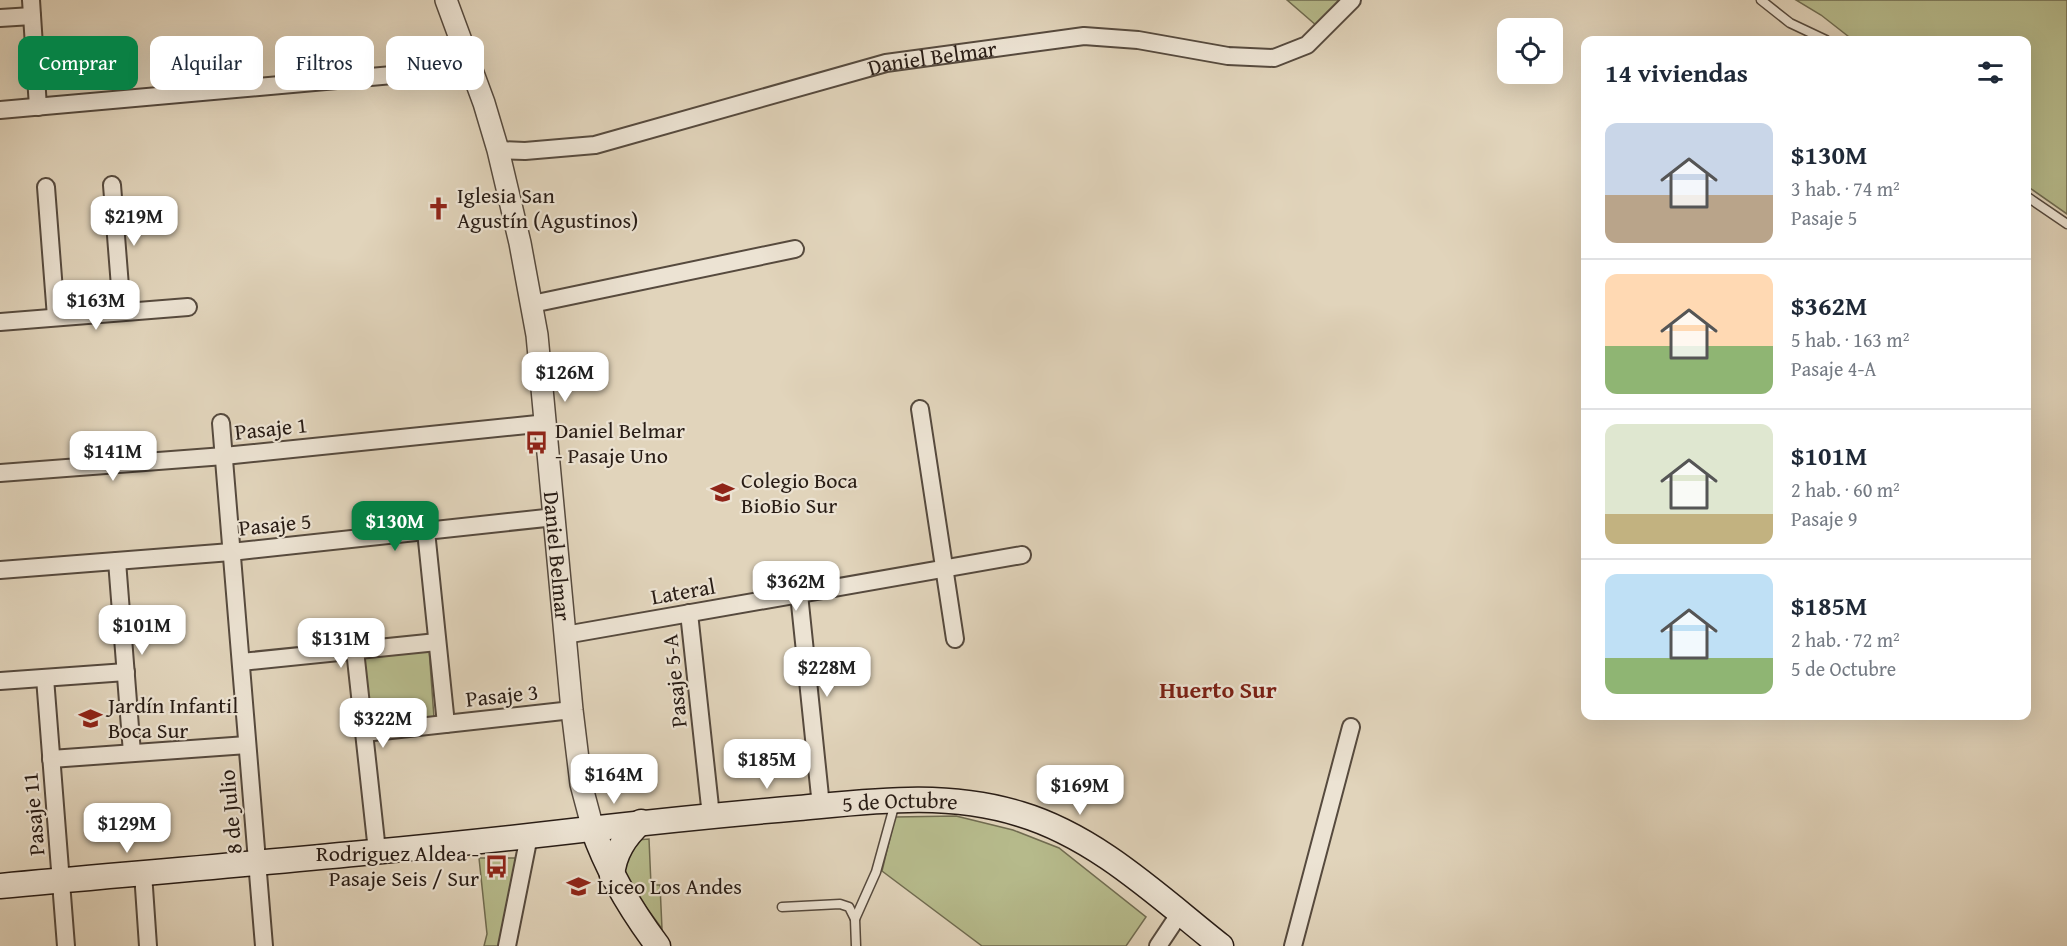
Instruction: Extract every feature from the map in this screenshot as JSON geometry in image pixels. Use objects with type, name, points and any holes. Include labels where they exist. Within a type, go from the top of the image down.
[{"type":"main road","name":"5 de Octubre","points":[[0,886],[257,864],[530,836],[641,822],[896,799],[939,799],[967,802],[1021,814],[1075,837],[1098,851],[1221,946]]},
{"type":"main road","points":[[612,876],[613,865],[621,846],[641,822]]},
{"type":"main road","name":"Daniel Belmar","points":[[593,829],[612,876],[658,946]]},
{"type":"street","name":"Daniel Belmar","points":[[446,0],[459,36]]},
{"type":"street","name":"Daniel Belmar","points":[[498,150],[525,151],[595,145],[886,63],[1084,36],[1138,40],[1228,56],[1274,58],[1307,45],[1352,0]]},
{"type":"street","points":[[0,18],[32,8],[39,107]]},
{"type":"street","points":[[0,110],[386,76]]},
{"type":"street","name":"Daniel Belmar","points":[[479,90],[498,150],[532,304],[540,355],[572,710],[581,784],[593,829]]},
{"type":"street","points":[[112,185],[122,312]]},
{"type":"street","points":[[46,187],[56,317]]},
{"type":"street","points":[[532,304],[795,249]]},
{"type":"street","points":[[0,322],[188,307]]},
{"type":"street","points":[[920,409],[955,639]]},
{"type":"street","name":"8 de Julio","points":[[221,423],[264,946]]},
{"type":"street","name":"Pasaje 1","points":[[0,473],[224,456],[547,423]]},
{"type":"street","name":"Pasaje 5","points":[[0,570],[231,552],[555,517]]},
{"type":"street","points":[[426,531],[446,724]]},
{"type":"street","name":"Lateral","points":[[565,635],[1022,555]]},
{"type":"street","points":[[117,561],[132,753]]},
{"type":"street","points":[[799,594],[821,806]]},
{"type":"street","name":"Pasaje 5-A","points":[[689,613],[711,816]]},
{"type":"street","points":[[241,662],[437,642]]},
{"type":"street","points":[[355,650],[377,851]]},
{"type":"street","points":[[0,681],[126,672]]},
{"type":"street","name":"Pasaje 11","points":[[45,678],[66,946]]},
{"type":"street","name":"Pasaje 3","points":[[364,733],[572,710]]},
{"type":"street","points":[[1293,946],[1351,727]]},
{"type":"street","points":[[51,759],[248,745]]},
{"type":"street","points":[[507,946],[530,836]]},
{"type":"street","points":[[142,873],[148,946]]},
{"type":"street","points":[[1158,946],[1180,913]]},
{"type":"lane","points":[[1761,0],[1790,23],[1818,36]]},
{"type":"lane","points":[[2031,199],[2067,224]]},
{"type":"lane","points":[[855,920],[876,872],[896,799]]},
{"type":"lane","points":[[782,908],[840,904],[849,907],[855,920],[856,946]]},
{"type":"green space","points":[[1287,0],[1339,0],[1317,26]]},
{"type":"green space","points":[[1796,0],[2067,0],[2067,214],[2031,189],[2031,36],[1848,36],[1821,15]]},
{"type":"green space","points":[[429,649],[434,718],[371,723],[363,655]]},
{"type":"green space","points":[[956,816],[1013,830],[1059,848],[1146,917],[1126,946],[982,946],[882,871],[895,817]]},
{"type":"green space","points":[[649,839],[651,885],[660,885],[662,929],[632,885],[624,867],[627,853],[636,840]]},
{"type":"green space","points":[[479,858],[519,858],[499,946],[484,946],[487,934]]},
{"type":"place","name":"Iglesia San Agustín (Agustinos)","points":[[439,208]]},
{"type":"place","name":"Daniel Belmar - Pasaje Uno","points":[[537,443]]},
{"type":"place","name":"Colegio Boca BioBio Sur","points":[[723,493]]},
{"type":"place","name":"Jardín Infantil Boca Sur","points":[[90,718]]},
{"type":"place","name":"Rodriguez Aldea - Pasaje Seis / Sur","points":[[497,866]]},
{"type":"place","name":"Liceo Los Andes","points":[[579,886]]},
{"type":"district","name":"Huerto Sur","points":[[1218,690]]}]
